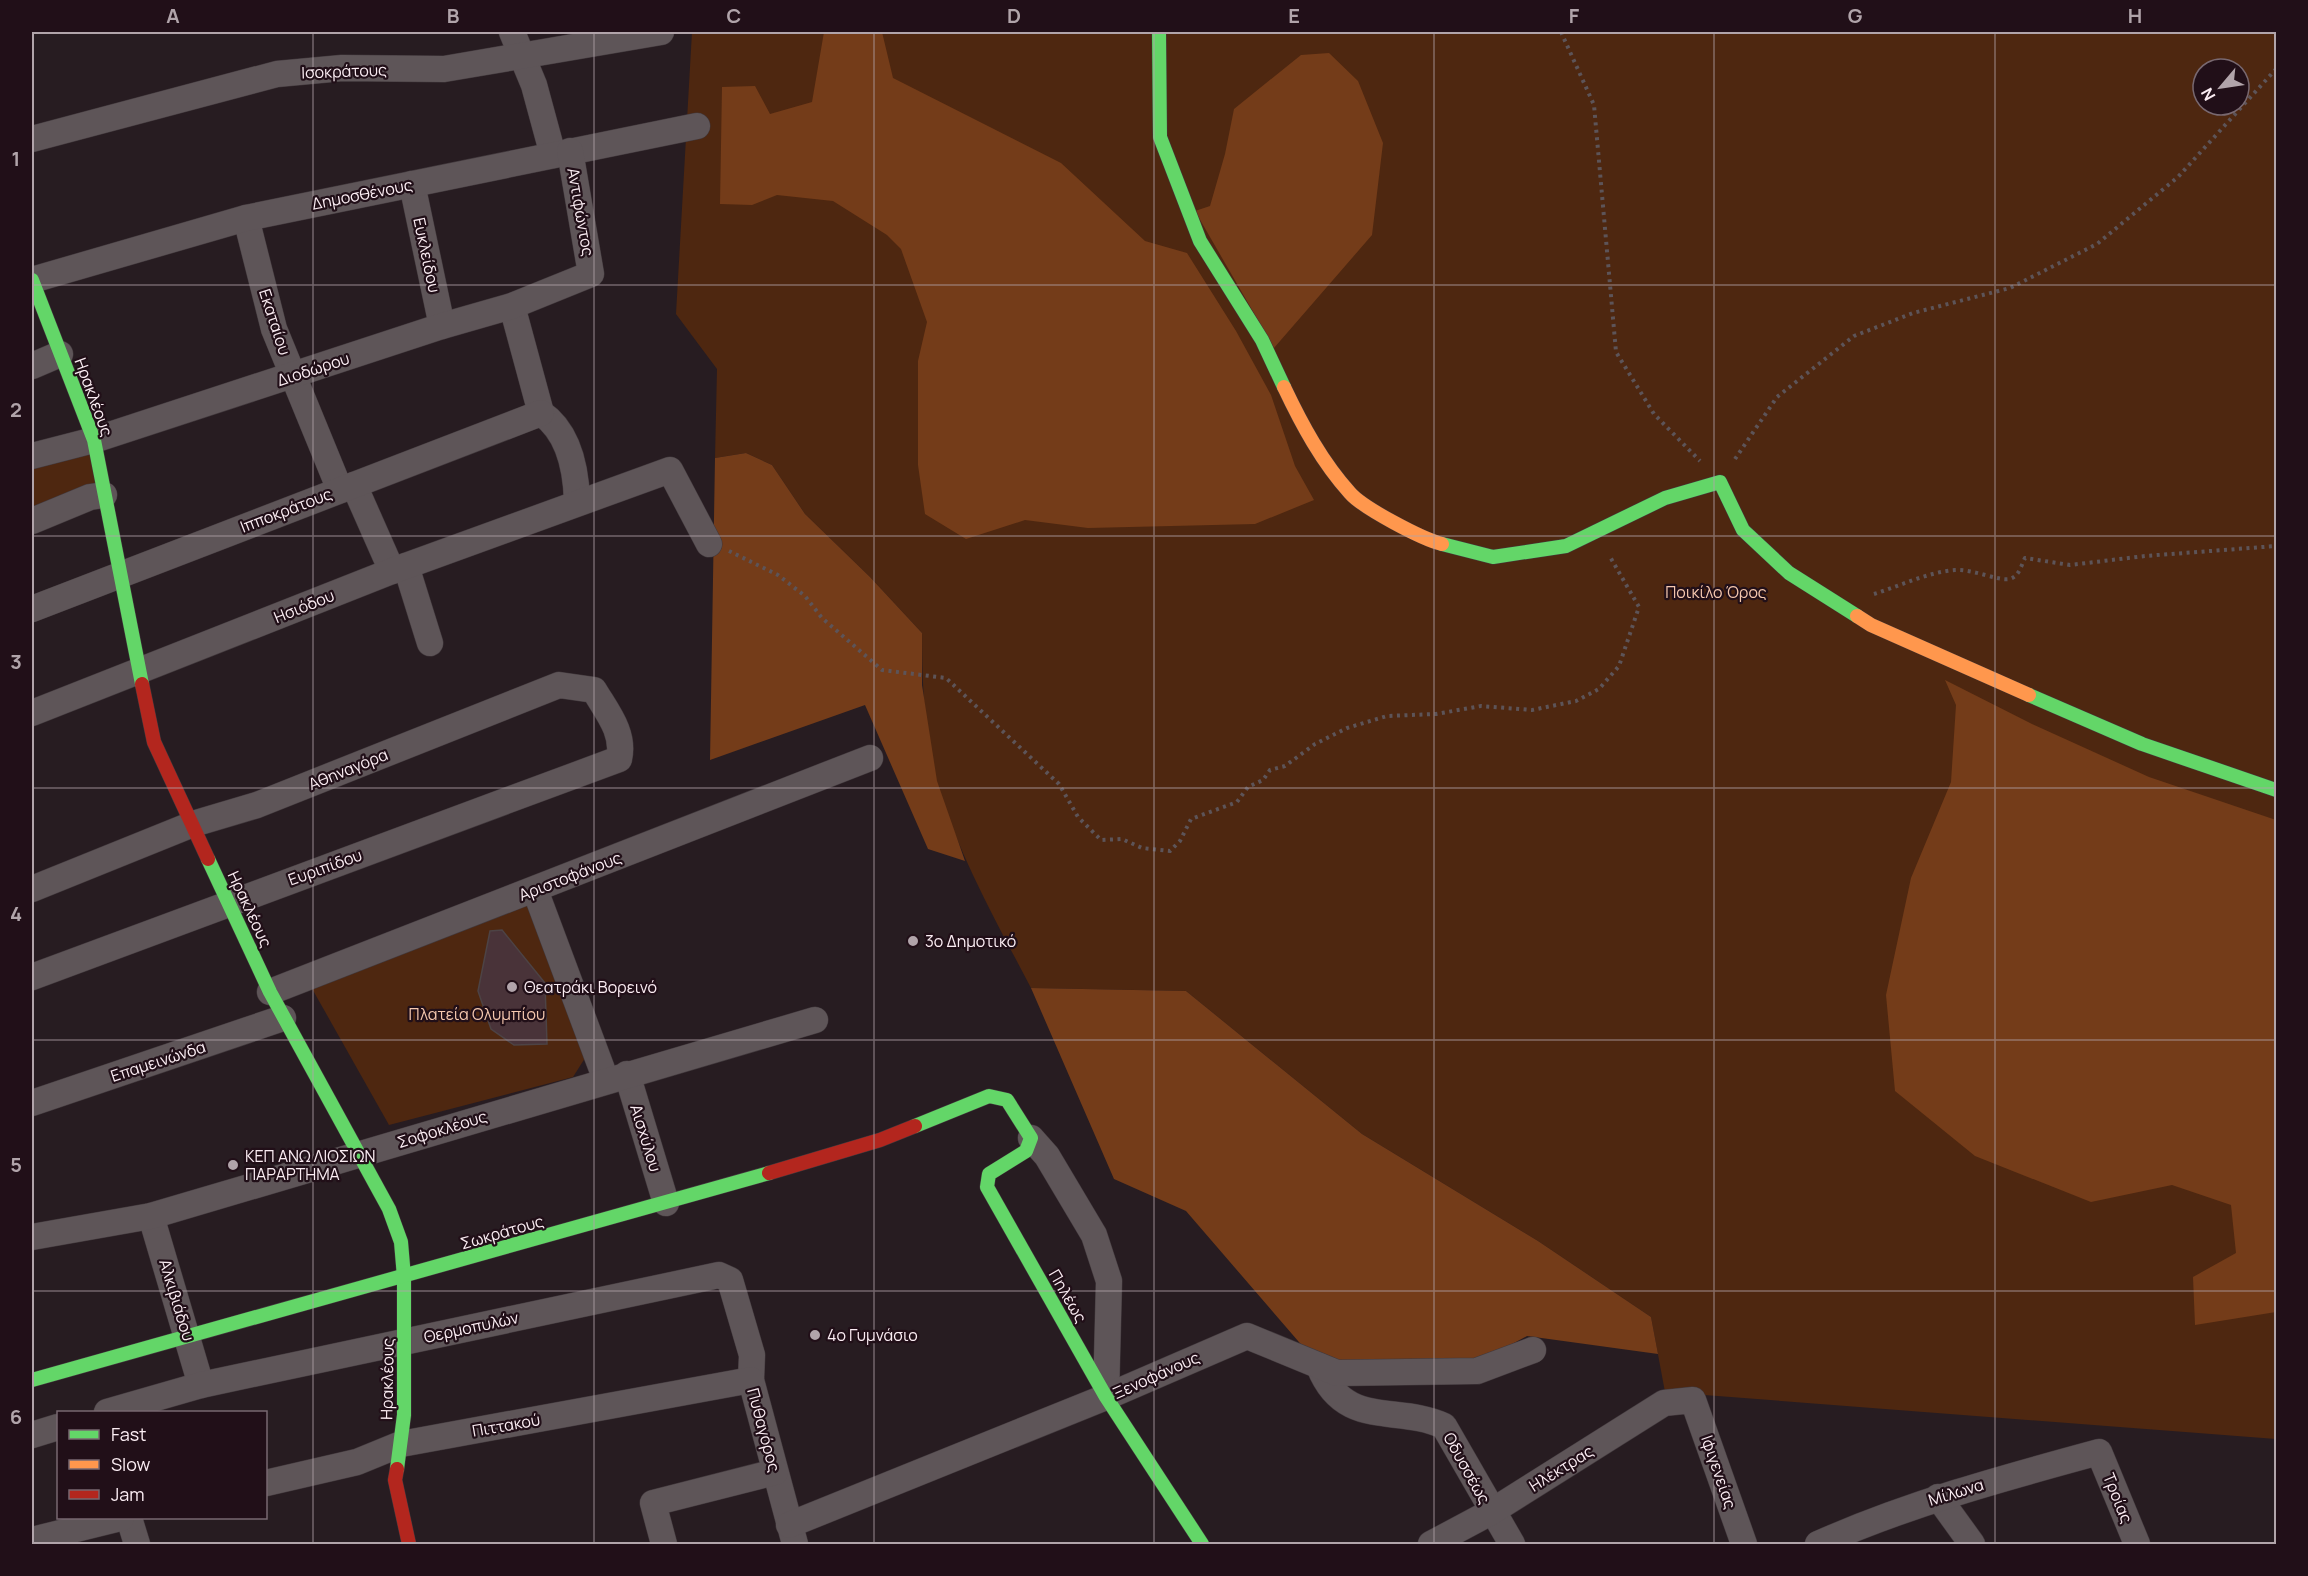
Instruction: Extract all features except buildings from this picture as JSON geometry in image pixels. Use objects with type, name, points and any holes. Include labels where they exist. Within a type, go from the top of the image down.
[{"type":"street","name":"Ισοκράτους","points":[[32,139],[277,74],[342,68],[444,69],[516,43],[661,32]]},
{"type":"street","points":[[1159,32],[1160,138],[1200,241],[1262,340],[1305,431],[1351,495],[1422,539],[1493,557],[1566,546],[1665,498],[1720,482],[1743,530],[1789,573],[1871,625],[2142,744],[2277,790]]},
{"type":"street","name":"Αντιφώντος","points":[[516,43],[561,153],[591,274]]},
{"type":"street","name":"Δημοσθένους","points":[[32,280],[246,218],[697,126]]},
{"type":"street","name":"Ευκλείδου","points":[[412,184],[442,326]]},
{"type":"street","name":"Εκαταίου","points":[[246,218],[274,329],[347,487],[399,568],[430,643]]},
{"type":"street","name":"Διοδώρου","points":[[32,456],[94,440],[442,326],[512,306],[591,274]]},
{"type":"street","name":"Ηρακλέους","points":[[32,280],[94,440],[118,574],[154,742],[270,992],[388,1209],[401,1242],[404,1276],[404,1415],[394,1480],[409,1545]]},
{"type":"street","points":[[512,306],[541,413],[552,421],[563,439],[576,472],[577,501]]},
{"type":"street","points":[[32,366],[60,354]]},
{"type":"street","name":"Ιπποκράτους","points":[[32,609],[541,413]]},
{"type":"street","name":"Ησιόδου","points":[[32,713],[399,568],[577,501],[670,470],[709,544]]},
{"type":"street","points":[[32,521],[90,497],[104,495]]},
{"type":"street","name":"Αθηναγόρα","points":[[32,889],[193,824],[257,805],[559,685],[594,690],[617,730],[622,746],[619,759]]},
{"type":"street","name":"Αριστοφάνους","points":[[270,992],[870,758]]},
{"type":"street","name":"Ευριπίδου","points":[[32,977],[619,759]]},
{"type":"street","name":"Αισχύλου","points":[[535,890],[616,1077],[666,1203]]},
{"type":"street","name":"Επαμεινώνδα","points":[[32,1101],[284,1018]]},
{"type":"street","name":"Σοφοκλέους","points":[[32,1238],[151,1215],[815,1020]]},
{"type":"street","name":"Σωκράτους","points":[[32,1380],[666,1203],[880,1140],[989,1096],[1007,1100],[1031,1138]]},
{"type":"street","points":[[1031,1138],[1047,1156],[1094,1234],[1109,1281],[1106,1397]]},
{"type":"street","name":"Πηλέως","points":[[1031,1138],[1026,1151],[989,1174],[987,1187],[1106,1397],[1202,1545]]},
{"type":"street","name":"Αλκιβιάδου","points":[[151,1215],[189,1335],[201,1385]]},
{"type":"street","name":"Θερμοπυλών","points":[[114,1411],[201,1385],[404,1340],[719,1275],[730,1280]]},
{"type":"street","name":"Πυθαγόρος","points":[[730,1280],[752,1355],[751,1380],[792,1535]]},
{"type":"street","name":"Ξενοφάνους","points":[[792,1535],[1247,1336],[1337,1373],[1477,1371],[1533,1350]]},
{"type":"street","name":"Οδυσσέως","points":[[1319,1366],[1324,1380],[1337,1395],[1361,1410],[1389,1416],[1430,1420],[1444,1426],[1491,1512],[1512,1545]]},
{"type":"street","name":"Πιττακού","points":[[267,1483],[357,1462],[401,1444],[751,1380]]},
{"type":"street","name":"Ηλέκτρας","points":[[1431,1545],[1491,1512],[1664,1403],[1693,1400]]},
{"type":"street","name":"Ιφιγενείας","points":[[1693,1400],[1744,1545]]},
{"type":"street","points":[[32,1435],[57,1427]]},
{"type":"street","name":"Μίλωνα","points":[[1818,1545],[1875,1519],[1938,1497],[2099,1452]]},
{"type":"street","name":"Τροίας","points":[[2099,1452],[2137,1545]]},
{"type":"street","points":[[664,1545],[653,1503],[775,1472]]},
{"type":"street","points":[[1938,1497],[1971,1545]]},
{"type":"street","points":[[32,1540],[117,1519]]},
{"type":"street","points":[[129,1519],[137,1545]]},
{"type":"path","points":[[1561,32],[1594,105],[1616,352],[1654,414],[1720,482],[1777,397],[1854,336],[1913,313],[2010,288],[2097,244],[2178,177],[2277,69]]},
{"type":"path","points":[[709,544],[734,552],[778,575],[805,596],[822,618],[882,670],[946,678],[1059,784],[1078,817],[1101,840],[1122,839],[1142,848],[1170,851],[1180,841],[1191,819],[1237,802],[1248,787],[1263,780],[1270,770],[1285,766],[1315,744],[1347,728],[1387,716],[1436,714],[1481,706],[1532,710],[1576,701],[1599,689],[1619,666],[1639,608],[1597,531]]},
{"type":"path","points":[[1844,608],[1853,600],[1953,570],[1974,570],[2000,579],[2011,579],[2018,573],[2025,558],[2070,565],[2145,556],[2277,546]]},
{"type":"green space","name":"Ποικίλο Όρος","points":[[692,32],[2276,32],[2276,1439],[1665,1392],[1651,1317],[1538,1241],[1362,1134],[1186,991],[1031,988],[967,862],[937,783],[929,747],[923,689],[922,633],[870,577],[805,514],[772,465],[746,453],[715,458],[717,369],[676,314]]},
{"type":"green space","points":[[94,440],[104,495],[32,524],[32,461]]},
{"type":"green space","name":"Πλατεία Ολυμπίου","points":[[528,905],[585,1058],[573,1077],[389,1125],[310,985]]},
{"type":"shaded area","points":[[824,32],[882,32],[893,78],[1061,163],[1145,241],[1187,253],[1236,331],[1271,395],[1295,466],[1314,500],[1255,524],[1088,528],[1025,520],[966,539],[925,514],[918,465],[918,361],[927,322],[901,249],[887,235],[833,201],[777,195],[752,205],[720,204],[722,87],[755,86],[770,114],[812,102]]},
{"type":"shaded area","points":[[1329,53],[1358,81],[1383,143],[1372,235],[1274,348],[1195,211],[1210,206],[1225,154],[1234,109],[1301,55]]},
{"type":"shaded area","points":[[746,453],[772,465],[805,514],[870,577],[922,633],[922,685],[937,781],[965,861],[928,849],[865,705],[710,760],[715,458]]},
{"type":"shaded area","points":[[1945,680],[2032,724],[2149,777],[2276,820],[2276,1312],[2195,1325],[2193,1277],[2236,1253],[2231,1205],[2172,1185],[2091,1202],[1975,1156],[1895,1091],[1886,995],[1911,878],[1951,782],[1956,705]]},
{"type":"shaded area","points":[[1031,988],[1186,991],[1362,1134],[1538,1241],[1651,1317],[1658,1354],[1527,1336],[1481,1361],[1338,1367],[1311,1356],[1186,1211],[1114,1179]]},
{"type":"traffic: fast","points":[[1159,32],[1160,137],[1200,241],[1262,340],[1284,387]]},
{"type":"traffic: fast","points":[[32,280],[94,440],[142,684]]},
{"type":"traffic: fast","points":[[1442,544],[1493,557],[1566,546],[1665,498],[1720,482],[1743,530],[1789,573],[1857,616]]},
{"type":"traffic: fast","points":[[2029,695],[2142,744],[2276,790]]},
{"type":"traffic: fast","points":[[208,859],[270,992],[389,1209],[401,1242],[404,1277],[404,1415],[397,1469]]},
{"type":"traffic: fast","points":[[915,1126],[989,1096],[1007,1100],[1031,1138],[1026,1151],[989,1174],[987,1187],[1106,1397],[1202,1544]]},
{"type":"traffic: fast","points":[[32,1380],[769,1173]]},
{"type":"traffic: slow","points":[[1284,387],[1313,443],[1330,469],[1350,493],[1367,507],[1393,522],[1442,544]]},
{"type":"traffic: slow","points":[[1857,616],[1871,625],[2029,695]]},
{"type":"traffic: jam","points":[[142,684],[154,742],[208,859]]},
{"type":"traffic: jam","points":[[769,1173],[880,1140],[915,1126]]},
{"type":"traffic: jam","points":[[397,1469],[395,1480],[409,1544]]},
{"type":"place","name":"3ο Δημοτικό","points":[[913,941]]},
{"type":"place","name":"Θεατράκι Βορεινό","points":[[512,987]]},
{"type":"place","name":"ΚΕΠ ΑΝΩ ΛΙΟΣΙΩΝ ΠΑΡΑΡΤΗΜΑ","points":[[233,1165]]},
{"type":"place","name":"4ο Γυμνάσιο","points":[[815,1335]]}]
